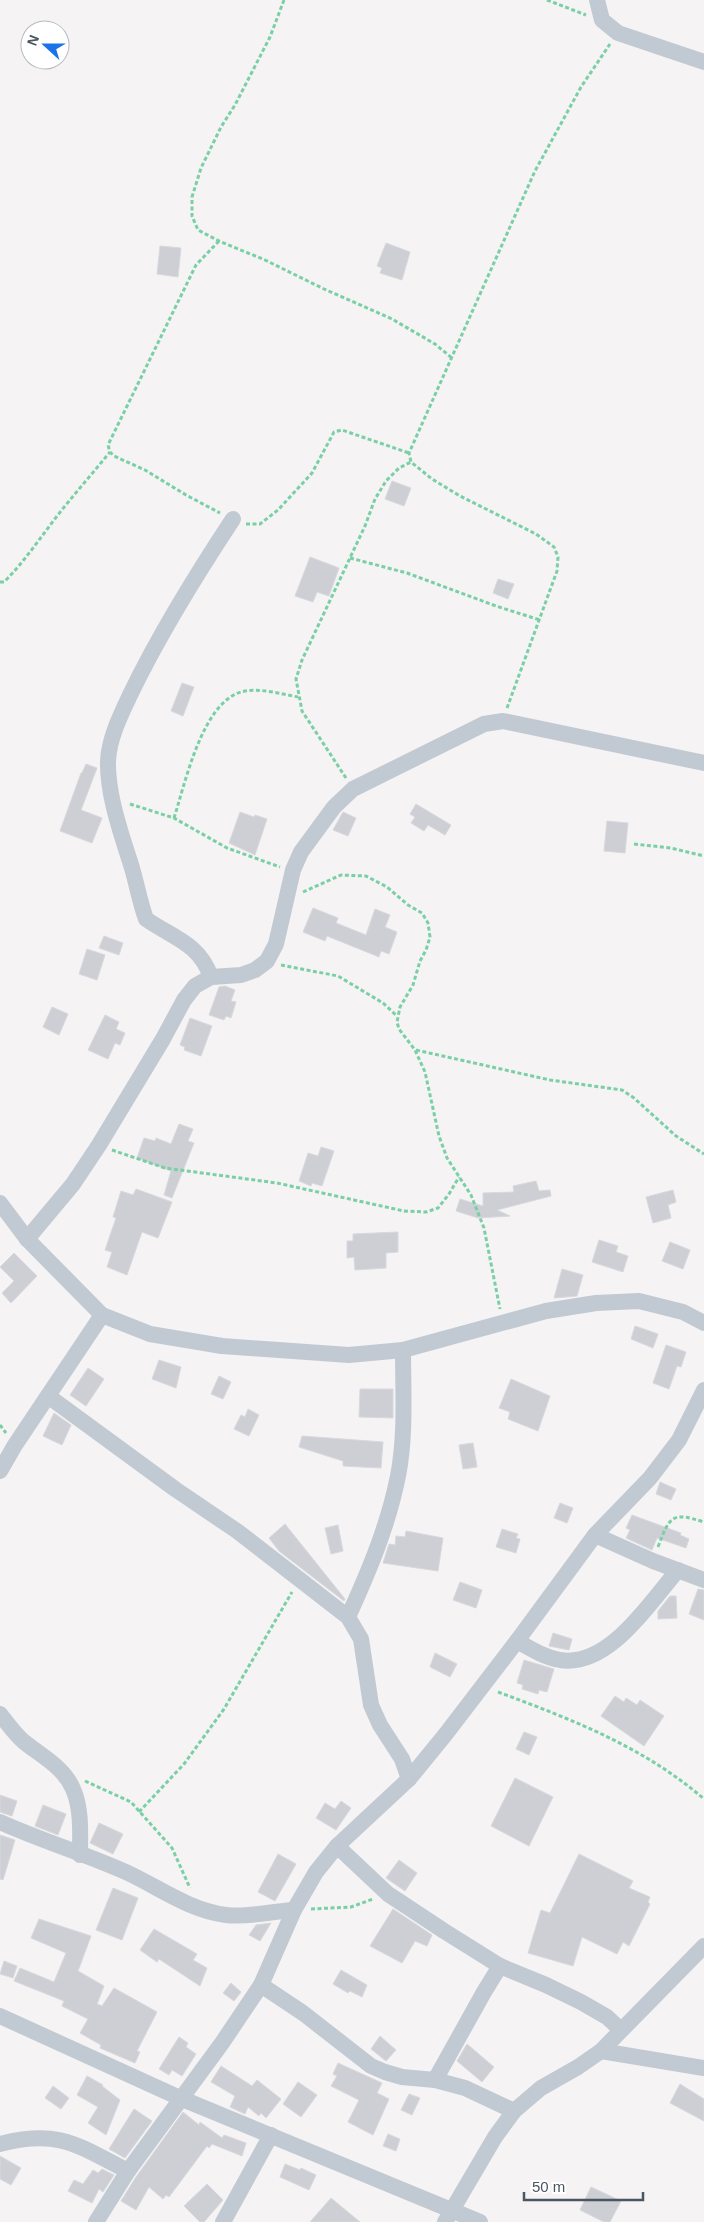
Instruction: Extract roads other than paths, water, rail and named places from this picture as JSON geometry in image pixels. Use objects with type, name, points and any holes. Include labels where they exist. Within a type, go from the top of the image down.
[{"type":"street","points":[[597,0],[602,20],[618,33],[704,62]]},
{"type":"street","points":[[211,977],[200,955],[146,919],[114,800],[109,777],[108,760],[111,742],[145,664],[206,560],[233,520]]},
{"type":"street","points":[[27,1239],[73,1184],[99,1145],[164,1039],[184,1000],[195,986],[211,977],[241,975],[255,970],[267,961],[276,944],[293,870],[301,852],[334,807],[353,789],[484,724],[502,721],[704,763]]},
{"type":"street","points":[[0,1203],[27,1239],[102,1315],[150,1334],[222,1346],[349,1356],[403,1350],[546,1311],[596,1302],[639,1301],[683,1312],[704,1323]]},
{"type":"street","points":[[0,1472],[102,1315]]},
{"type":"street","points":[[348,1617],[372,1564],[388,1516],[398,1475],[403,1420],[403,1350]]},
{"type":"street","points":[[96,2222],[128,2171],[222,2043],[261,1984],[294,1910],[316,1872],[337,1846],[410,1779],[517,1641],[595,1535],[650,1478],[673,1448],[704,1390]]},
{"type":"street","points":[[48,1396],[175,1489],[237,1531],[348,1617],[361,1639],[371,1705],[380,1725],[402,1759],[410,1779]]},
{"type":"street","points":[[595,1535],[653,1561],[704,1580]]},
{"type":"street","points":[[517,1641],[542,1654],[560,1660],[577,1661],[593,1654],[624,1633],[678,1570]]},
{"type":"street","points":[[0,1714],[22,1740],[52,1762],[74,1790],[79,1815],[80,1855]]},
{"type":"street","points":[[0,1822],[128,1873],[167,1894],[201,1909],[228,1915],[294,1910]]},
{"type":"street","points":[[337,1846],[388,1894],[500,1966],[546,1984],[581,2002],[607,2017],[621,2030]]},
{"type":"street","points":[[449,2216],[495,2137],[514,2111],[541,2088],[578,2067],[601,2051],[704,1946]]},
{"type":"street","points":[[436,2080],[500,1966]]},
{"type":"street","points":[[261,1984],[303,2013],[371,2066],[402,2077],[436,2080],[465,2088],[514,2111]]},
{"type":"street","points":[[0,2016],[180,2098],[271,2135],[449,2216],[480,2222]]},
{"type":"street","points":[[601,2051],[704,2068]]},
{"type":"street","points":[[223,2222],[271,2135]]},
{"type":"street","points":[[0,2144],[24,2138],[52,2137],[78,2145],[128,2171]]}]
